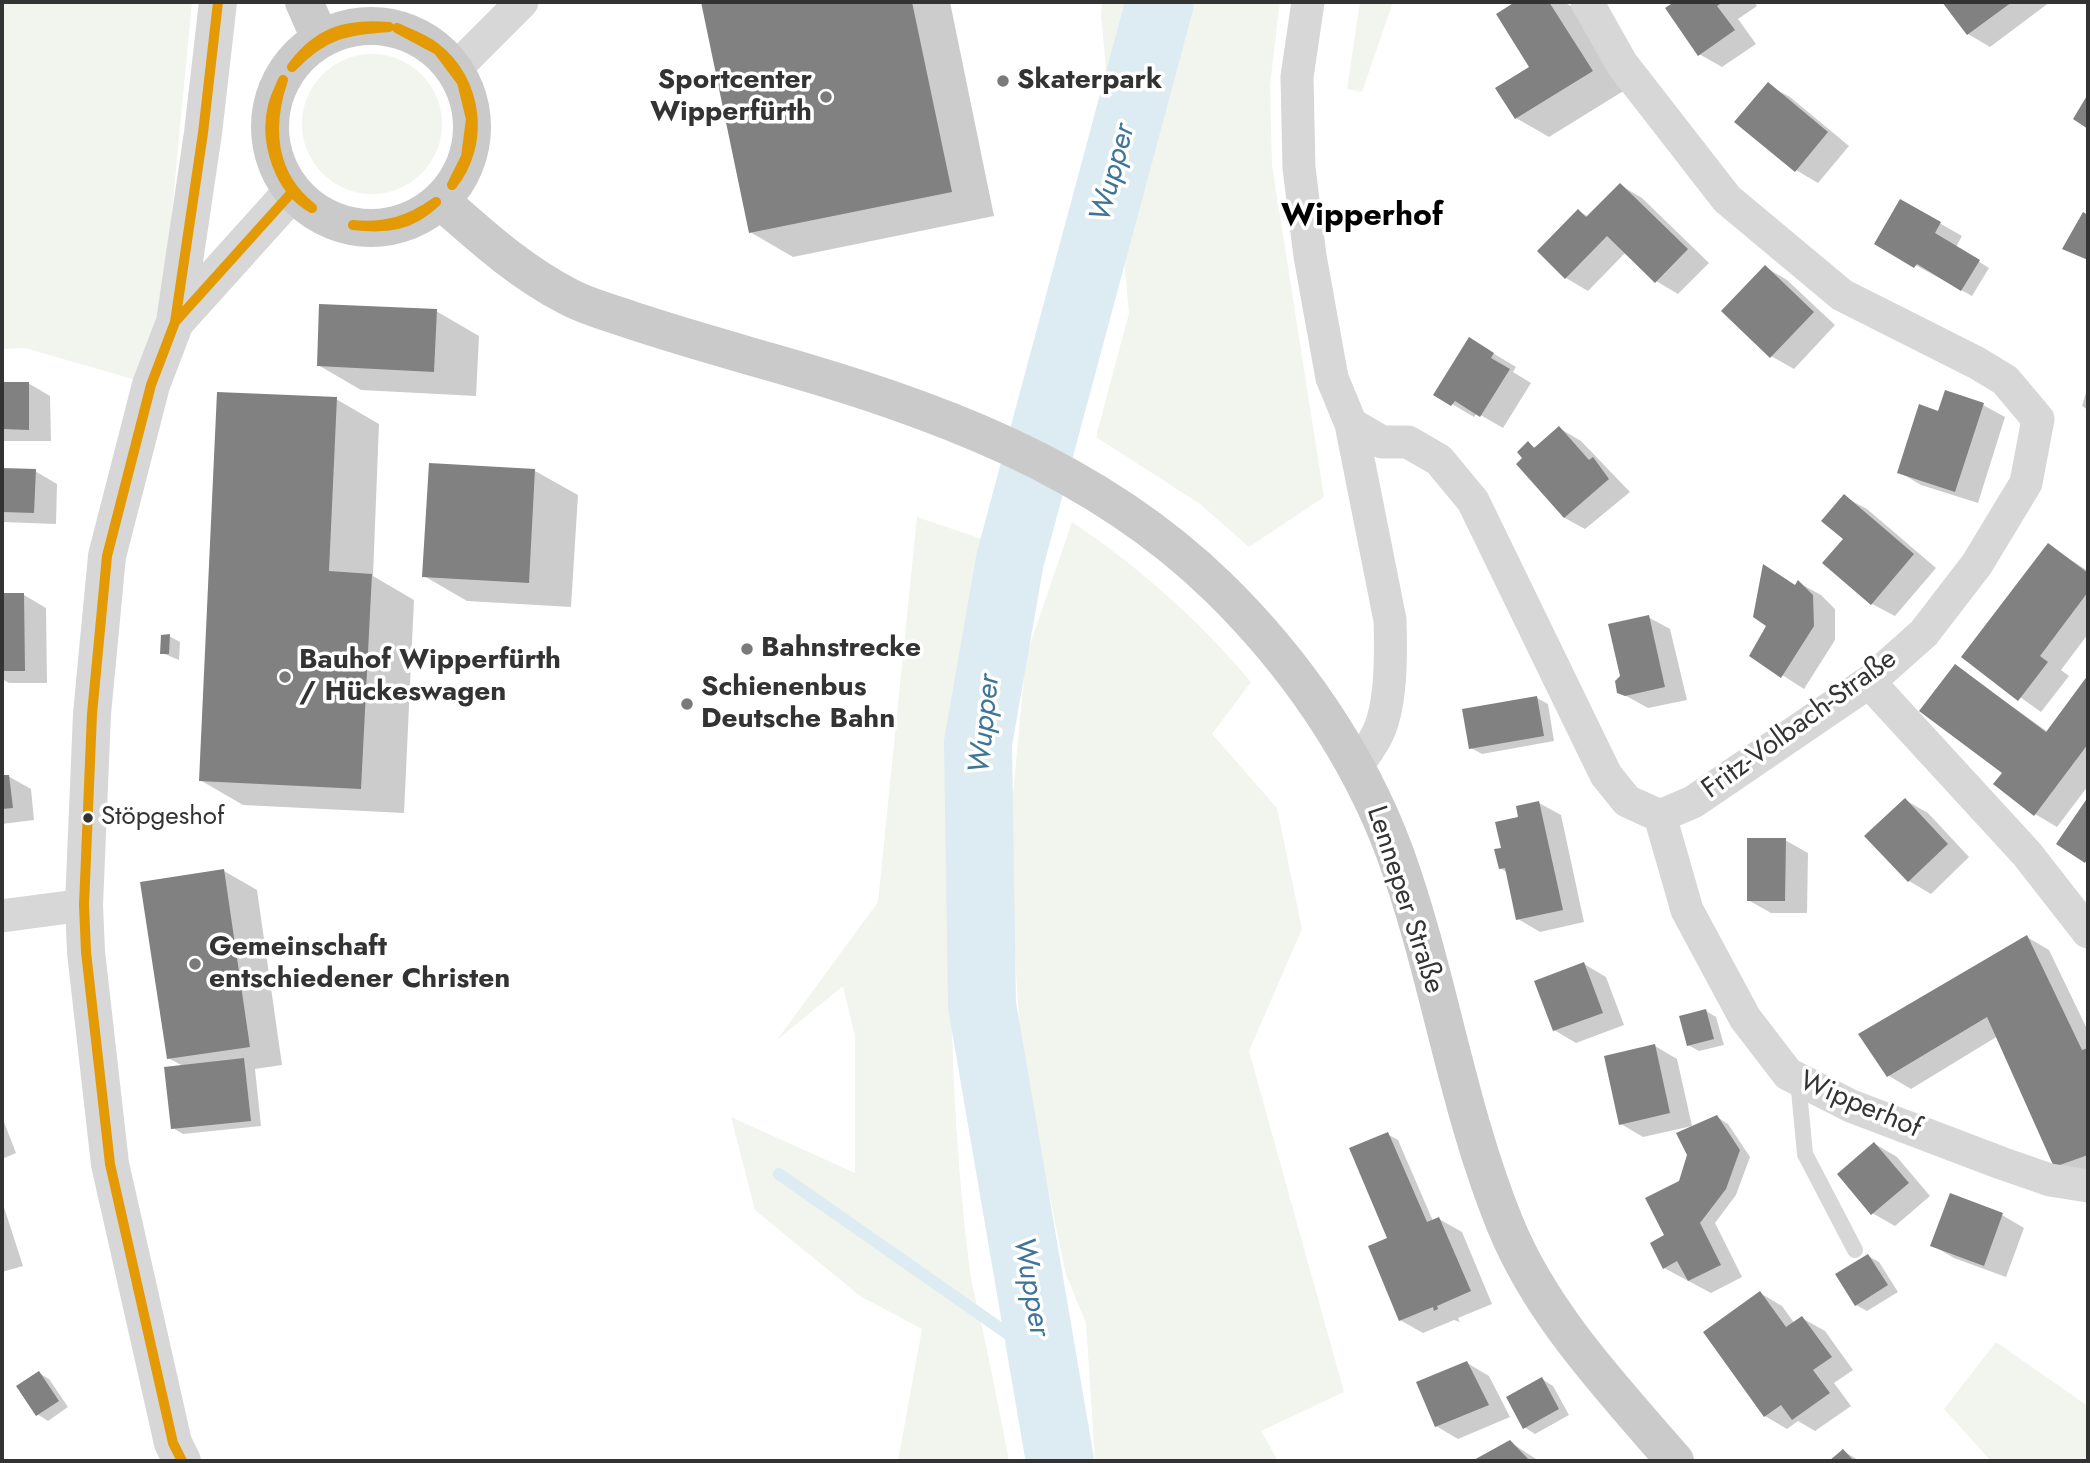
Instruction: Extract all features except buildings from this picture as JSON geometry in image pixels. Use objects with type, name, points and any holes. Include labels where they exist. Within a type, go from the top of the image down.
[{"type":"main road","points":[[304,2],[320,38]]},
{"type":"main road","points":[[369,25],[393,27],[417,36],[438,50],[455,69],[468,95],[472,133],[470,152],[459,179],[441,201],[418,217],[392,226],[365,228],[338,223],[313,210],[293,191],[277,167],[270,138],[271,109],[286,73],[297,57],[320,38],[344,29],[369,25]]},
{"type":"main road","name":"Lenneper Straße","points":[[441,201],[505,259],[575,301],[675,334],[861,388],[987,434],[1098,492],[1166,541],[1216,585],[1311,693],[1355,769],[1394,852],[1458,1079],[1505,1224],[1525,1266],[1579,1348],[1675,1461]]},
{"type":"street","points":[[182,1461],[173,1443],[110,1164],[86,952],[84,905],[92,714],[107,556],[151,385],[175,322],[203,133],[218,2]]},
{"type":"street","points":[[455,69],[522,2]]},
{"type":"street","points":[[1308,2],[1297,77],[1299,168],[1310,256],[1332,378],[1351,424],[1381,566],[1391,651],[1389,683],[1378,735],[1355,769]]},
{"type":"street","name":"Fritz-Volbach-Straße","points":[[1587,2],[1622,64],[1727,199],[1843,295],[2005,380],[2038,419],[2026,483],[1978,564],[1924,633],[1869,682],[1693,802],[1660,816]]},
{"type":"street","points":[[175,322],[293,191]]},
{"type":"street","points":[[1351,424],[1382,442],[1408,442],[1439,460],[1474,501],[1606,775],[1628,801],[1660,816]]},
{"type":"street","points":[[1869,682],[2027,854],[2088,932]]},
{"type":"street","name":"Wipperhof","points":[[1660,816],[1687,910],[1745,1017],[1788,1074],[1851,1106],[1989,1158],[2050,1180],[2088,1186]]},
{"type":"street","points":[[2,916],[84,905]]},
{"type":"lane","points":[[1798,1080],[1805,1154],[1855,1250]]},
{"type":"shaded area","points":[[2,2],[192,2],[162,317],[136,380],[25,348],[2,349]]},
{"type":"shaded area","points":[[1102,2],[1280,2],[1270,85],[1272,165],[1324,497],[1249,547],[1200,504],[1096,437],[1129,313],[1101,15]]},
{"type":"shaded area","points":[[1360,2],[1393,2],[1362,92],[1347,89]]},
{"type":"shaded area","points":[[372,54],[399,59],[422,74],[437,97],[442,124],[437,151],[422,174],[399,189],[372,194],[345,189],[322,174],[307,151],[302,124],[307,97],[322,74],[345,59]]},
{"type":"shaded area","points":[[917,517],[982,539],[970,629],[955,810],[951,992],[960,1173],[970,1273],[1009,1461],[898,1461],[922,1329],[860,1296],[755,1210],[731,1117],[855,1173],[855,1037],[843,986],[777,1040],[878,902]]},
{"type":"shaded area","points":[[1072,522],[1121,557],[1167,596],[1211,637],[1251,682],[1212,734],[1277,808],[1302,929],[1249,1051],[1344,1392],[1261,1431],[1278,1461],[1095,1461],[1086,1323],[1066,1275],[1022,1065],[1008,847],[1026,656]]},
{"type":"shaded area","points":[[1996,1342],[2088,1406],[2088,1461],[1991,1461],[1944,1409]]},
{"type":"waterway","name":"Wupper","points":[[1060,1461],[982,1005],[978,743],[1010,560],[1160,2]]},
{"type":"waterway","points":[[779,1174],[1044,1359]]},
{"type":"transit line","points":[[175,322],[203,133],[218,2]]},
{"type":"transit line","points":[[292,67],[312,45],[334,32],[359,27],[389,27]]},
{"type":"transit line","points":[[292,67],[314,47],[336,36],[347,32],[389,27]]},
{"type":"transit line","points":[[397,28],[436,48],[461,78],[468,95],[473,132],[463,169],[452,185]]},
{"type":"transit line","points":[[397,28],[438,50],[462,82],[471,119],[466,157],[452,185]]},
{"type":"transit line","points":[[283,80],[275,115],[276,149],[288,181],[312,208]]},
{"type":"transit line","points":[[283,80],[271,120],[273,149],[283,177],[300,200],[312,208]]},
{"type":"transit line","points":[[182,1461],[173,1443],[110,1164],[86,952],[84,905],[92,714],[107,556],[151,385],[175,322],[293,191]]},
{"type":"transit line","points":[[353,225],[397,222],[436,202]]},
{"type":"transit line","points":[[353,225],[398,224],[417,216],[436,202]]},
{"type":"place","name":"Skaterpark","points":[[1003,81]]},
{"type":"place","name":"Sportcenter Wipperfürth","points":[[826,97]]},
{"type":"place","name":"Bahnstrecke","points":[[747,649]]},
{"type":"place","name":"Bauhof Wipperfürth / Hückeswagen","points":[[285,677]]},
{"type":"place","name":"Schienenbus Deutsche Bahn","points":[[687,704]]},
{"type":"place","name":"Stöpgeshof","points":[[88,818]]},
{"type":"place","name":"Gemeinschaft entschiedener Christen","points":[[195,964]]},
{"type":"district","name":"Wipperhof","points":[[1362,217]]}]
